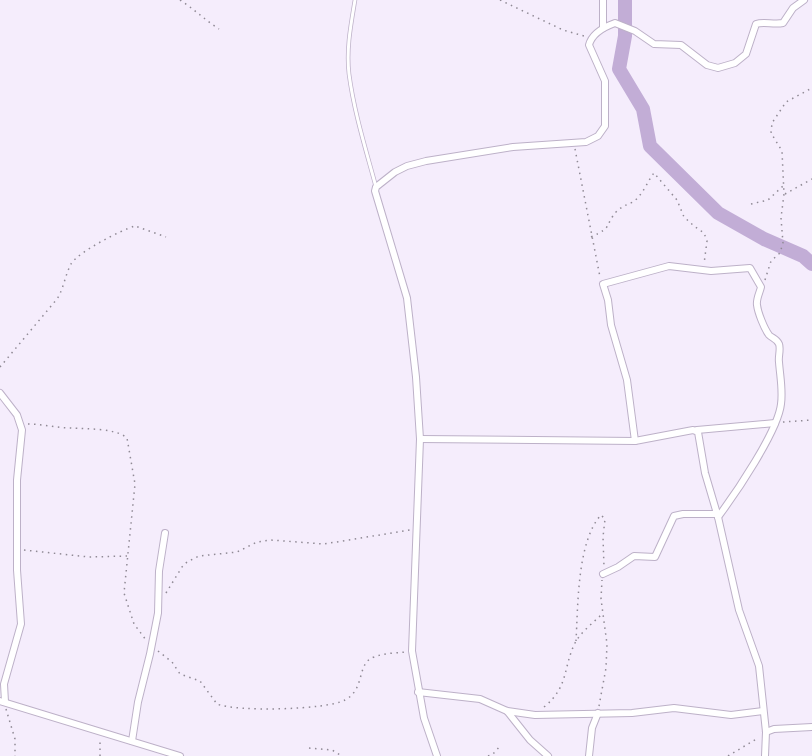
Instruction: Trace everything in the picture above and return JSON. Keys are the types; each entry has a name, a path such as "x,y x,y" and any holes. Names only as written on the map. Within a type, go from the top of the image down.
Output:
{"street":[{"path":"603,0 603,28"},
{"path":"437,756 424,718 412,651 420,439 417,377 407,298 375,191 376,187 395,172 426,161 513,147 592,140 598,136 604,126 605,81 589,45 591,38 603,28 615,23 635,31 654,44 681,45 707,66 718,68 735,63 746,54 756,24 772,26 783,23 793,8 804,0"},
{"path":"635,441 627,380 602,285 669,266 703,271 749,268 761,287 757,304 769,334 780,346 778,358 782,396 780,412 744,478 718,515"},
{"path":"0,393 21,424 17,480 18,597 21,624 4,684 2,702 180,756"},
{"path":"420,439 635,441 697,430 775,423"},
{"path":"697,430 700,436 705,473 718,515 739,610 759,666 766,731 765,756"},
{"path":"603,574 634,556 655,557 674,516 718,515"},
{"path":"132,741 138,702 152,646 165,533"},
{"path":"418,692 480,699 507,711 538,715 632,713 674,708 731,715 763,711"},
{"path":"507,711 530,740 548,756"},
{"path":"589,756 591,735 598,713"},
{"path":"766,731 812,727"}],"lane":[{"path":"355,0 348,52 349,73 361,134 376,187"}],"path":[{"path":"180,0 194,9 202,19 219,29"},
{"path":"500,0 563,30 591,38"},
{"path":"761,287 771,261 780,254 783,243 782,151 771,133 772,123 786,102 812,88"},
{"path":"573,142 580,167 601,282"},
{"path":"591,237 607,229 613,216 622,206 633,202 644,190 654,173 677,200 684,217 704,233 707,245 703,271"},
{"path":"784,194 812,178"},
{"path":"751,204 769,200 784,186"},
{"path":"0,367 57,299 64,287 72,262 82,254 99,242 135,226 166,237"},
{"path":"775,423 812,420"},
{"path":"21,424 79,427 117,433 127,438 135,484 124,593 134,624 152,646 172,662 180,674 200,681 217,704 242,709 331,705 345,700 358,689 362,669 374,657 412,651"},
{"path":"538,715 556,696 566,676 576,641 583,554 593,528 601,515 605,519 601,599 607,637 598,713"},
{"path":"158,603 187,561 199,556 237,552 257,542 271,540 324,544 416,530"},
{"path":"18,549 82,557 128,556"},
{"path":"576,641 603,614"},
{"path":"2,702 15,739 15,756"},
{"path":"728,756 766,731"},
{"path":"100,732 100,756"},
{"path":"488,756 501,745"},
{"path":"309,748 332,750 342,756"}],"waterway":[{"path":"625,0 625,36 619,69 643,109 650,146 718,213 764,239 803,256 812,264"}]}
